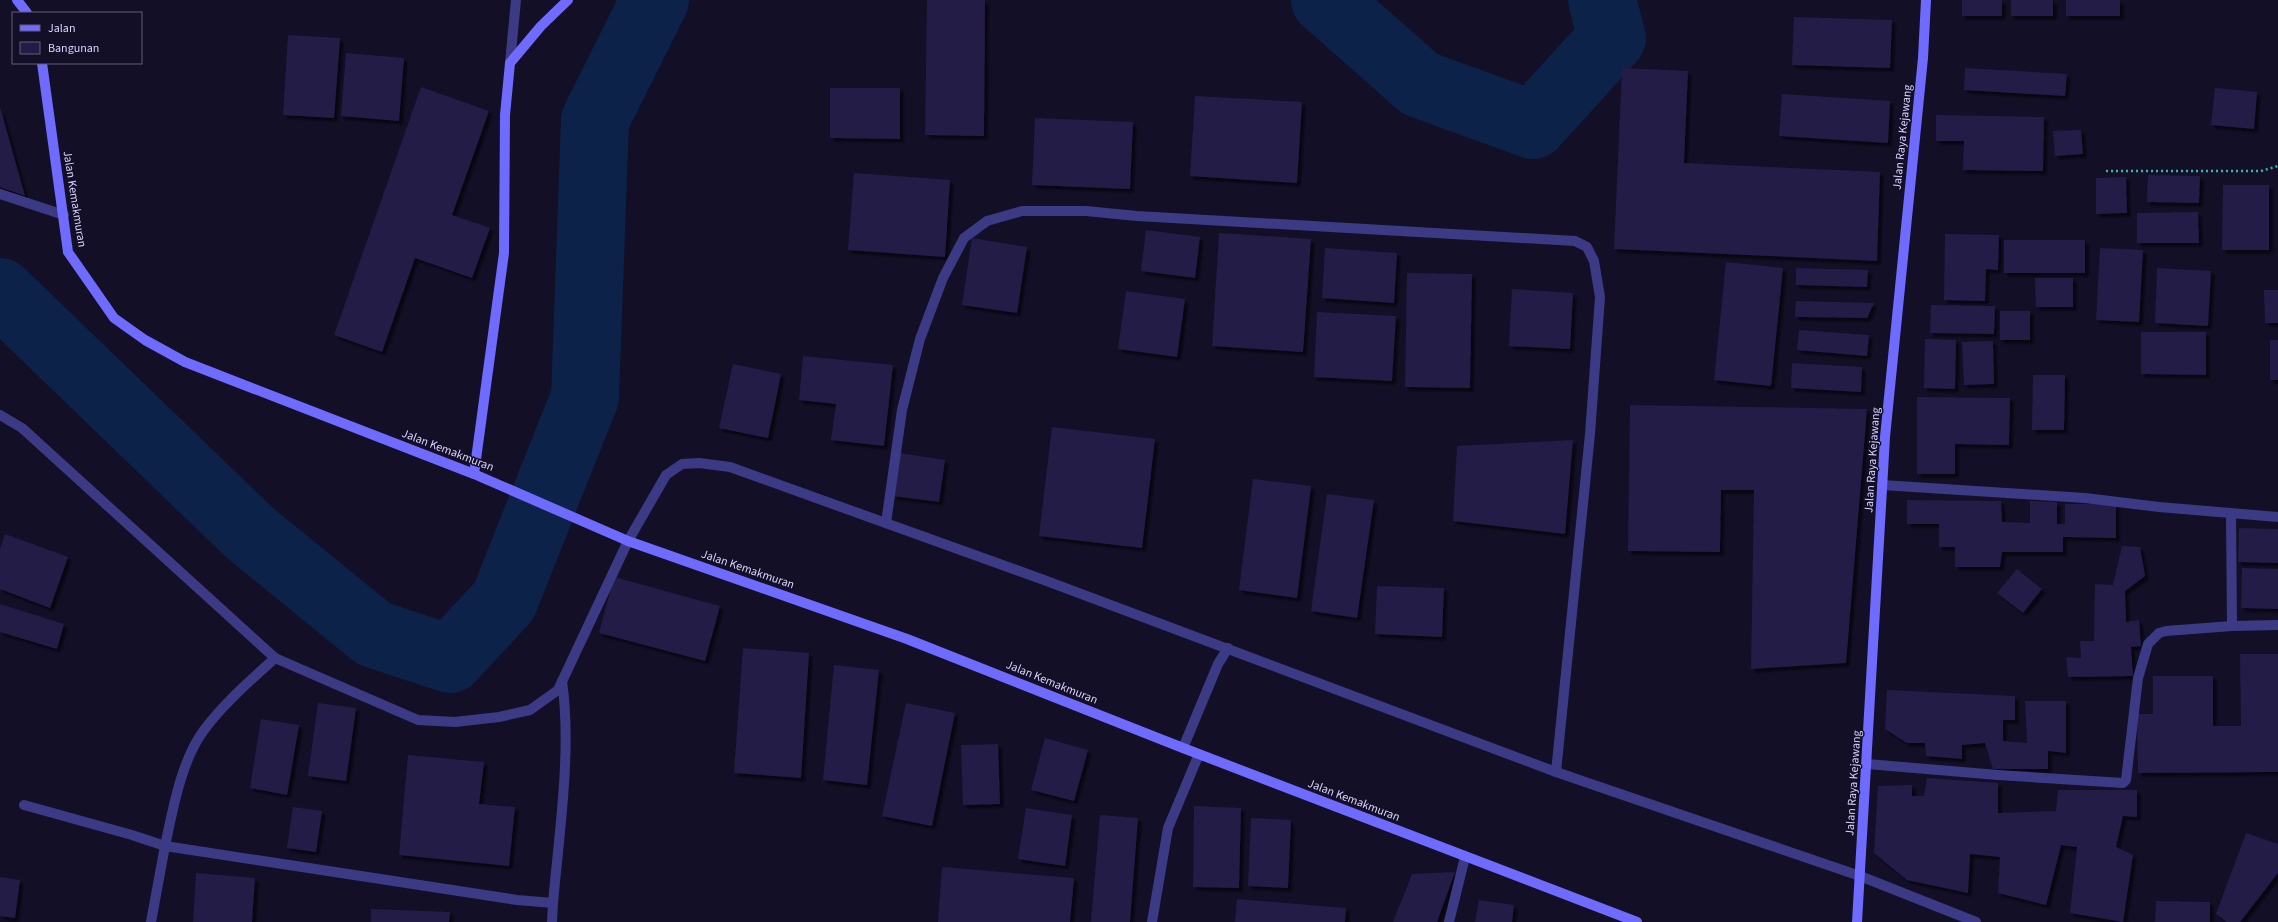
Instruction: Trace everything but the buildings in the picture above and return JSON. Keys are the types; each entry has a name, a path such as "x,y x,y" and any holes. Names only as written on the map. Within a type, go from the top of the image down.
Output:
{"street":[{"path":"17,0 26,12"},
{"path":"474,474 504,253 505,114 516,0"},
{"path":"510,63 541,26 568,0"},
{"name":"Jalan Raya Kejawang","path":"1857,922 1882,485 1922,66 1926,0"},
{"name":"Jalan Kemakmuran","path":"42,64 68,252 88,284 114,318 145,340 185,362 474,474 628,541 907,639 1185,743 1199,754 1637,922"},
{"path":"0,194 64,215"},
{"path":"886,523 902,410 920,339 943,278 964,238 987,221 1022,211 1086,211 1145,217 1575,241 1587,246 1594,261 1600,297 1590,434 1556,772"},
{"path":"0,415 22,428 275,658 418,720 456,722 499,717 530,710 558,690 628,541 666,475 682,464 699,463 730,467 1228,648 1556,772 1860,876 1976,922"},
{"path":"1882,485 2085,498 2231,514 2278,517"},
{"path":"2231,514 2232,626"},
{"path":"1867,764 1998,775 2123,783 2126,780 2138,678 2148,644 2160,632 2166,631 2232,626 2278,625"},
{"path":"1185,743 1218,664 1228,648"},
{"path":"151,922 165,846 178,790 193,750 203,731 219,712 275,658"},
{"path":"552,922 565,736 565,703 562,681"},
{"path":"1152,922 1168,828 1199,754"},
{"path":"24,805 132,835 165,846 517,900 553,903"},
{"path":"1449,922 1465,857"}],"path":[{"path":"2106,171 2261,171 2278,166"}],"waterway":[{"path":"0,292 250,533 374,634 450,659 504,601 585,397 595,120 655,0"},
{"path":"1325,0 1420,84 1533,125 1612,38 1602,0"}]}
